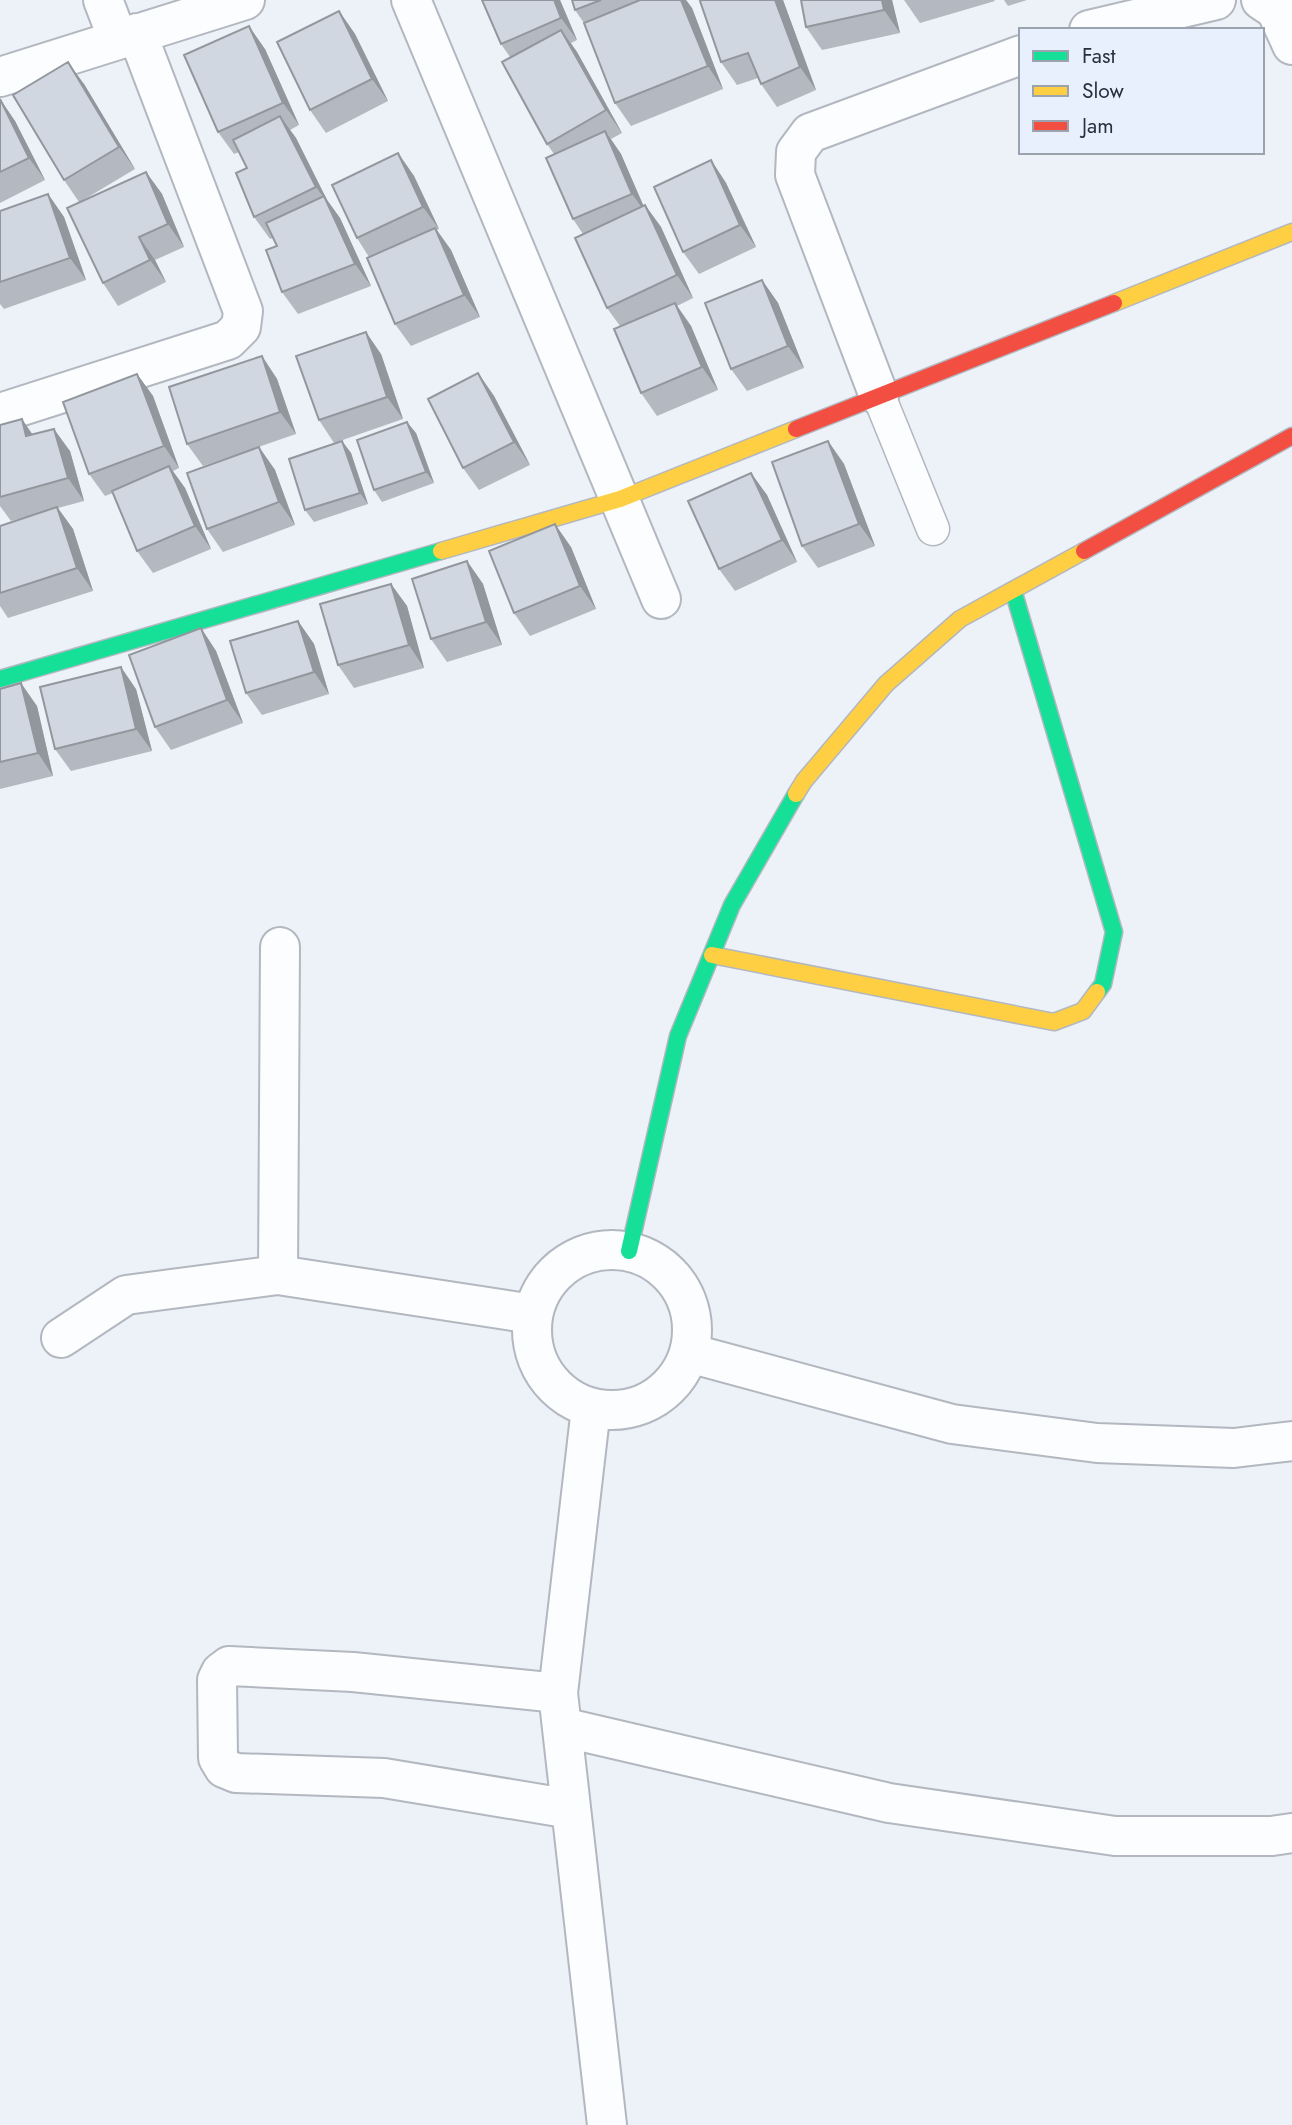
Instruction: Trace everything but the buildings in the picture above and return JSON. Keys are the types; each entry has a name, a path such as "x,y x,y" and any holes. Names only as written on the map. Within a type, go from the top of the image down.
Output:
{"street":[{"path":"0,414 228,340 241,327 243,312 127,36 103,0"},
{"path":"0,77 245,0"},
{"path":"411,0 661,599"},
{"path":"1097,28 1216,0"},
{"path":"1261,0 1276,9 1292,45"},
{"path":"879,396 795,175 796,152 810,133 1019,56"},
{"path":"0,679 620,499 1292,232"},
{"path":"629,1251 678,1036 732,905 804,781 886,684 960,619 1292,436"},
{"path":"712,955 1054,1023 1083,1011 1103,984 1114,932 1013,590"},
{"path":"278,1275 280,947"},
{"path":"604,1250 629,1251 654,1260 674,1278 687,1301 693,1327 689,1353 678,1375 662,1393 640,1405 616,1411 591,1408 569,1399 551,1383 538,1362 532,1339 533,1314 542,1291 558,1271 579,1256 604,1250"},
{"path":"61,1338 126,1295 278,1275 533,1314"},
{"path":"689,1353 952,1424 1097,1443 1234,1448 1292,1441"},
{"path":"591,1408 560,1710 607,2125"},
{"path":"571,1809 384,1777 236,1773 225,1768 218,1758 217,1680 221,1672 229,1666 353,1672 560,1710 890,1803 1115,1836 1272,1836 1292,1833"}],"lane":[{"path":"879,396 933,529"}],"traffic: fast":[{"path":"0,679 441,551"},
{"path":"1013,590 1114,932 1103,984 1097,992"},
{"path":"629,1251 678,1036 732,905 796,794"}],"traffic: slow":[{"path":"1114,303 1292,232"},
{"path":"441,551 620,499 796,429"},
{"path":"796,794 886,684 960,619 1084,551"},
{"path":"712,955 1054,1022 1083,1011 1097,992"}],"traffic: jam":[{"path":"796,429 1114,303"},
{"path":"1084,551 1292,436"}]}
